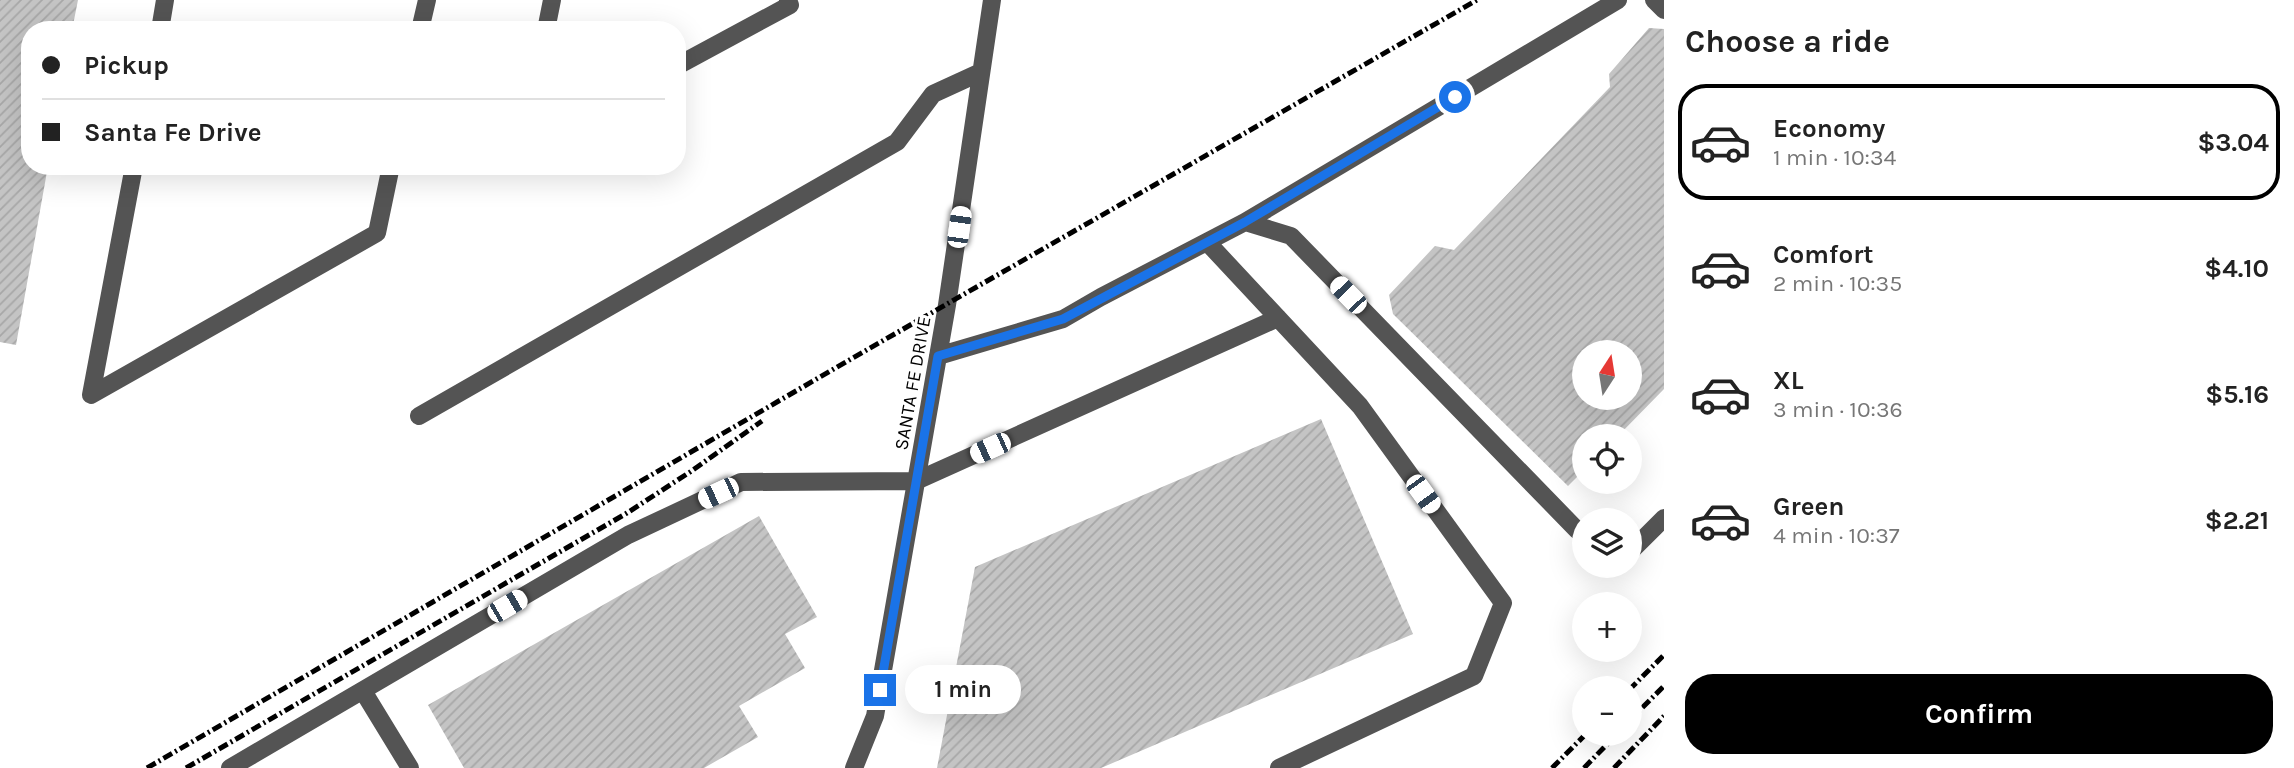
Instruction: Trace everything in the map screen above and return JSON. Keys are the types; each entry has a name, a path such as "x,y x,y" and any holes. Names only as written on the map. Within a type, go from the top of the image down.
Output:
{"street":[{"path":"162,21 165,0"},
{"path":"422,21 427,0"},
{"path":"548,21 552,0"},
{"path":"686,61 790,5 788,0"},
{"name":"SANTA FE DRIVE","path":"854,768 875,716 938,356 992,0"},
{"path":"938,356 1063,319 1245,222 1618,0"},
{"path":"1654,0 1664,10"},
{"path":"419,416 897,142 933,94 981,72"},
{"path":"132,175 91,395 377,233 389,175"},
{"path":"1245,222 1291,236 1572,525"},
{"path":"1206,242 1360,406 1503,603 1474,676 1279,768"},
{"path":"230,768 628,536 741,482 916,481 1278,318"},
{"path":"1642,540 1664,519"},
{"path":"363,691 410,768"}],"building":[{"path":"0,0 78,0 74,21 21,21 21,175 46,175 16,345 0,342"},
{"path":"1649,28 1664,29 1664,389 1630,424 1572,424 1572,482 1568,486 1393,314 1389,295 1435,246 1454,250 1610,87 1609,74"},
{"path":"1321,419 1413,634 1101,768 937,768 975,567"},
{"path":"759,516 817,617 785,634 805,668 739,706 758,737 704,768 464,768 428,705"}],"railway":[{"path":"147,768 851,359 1477,0"},
{"path":"186,768 627,513 762,421"},
{"path":"1642,677 1664,655"},
{"path":"1642,708 1664,686"},
{"path":"1614,768 1664,716"},
{"path":"1552,768 1574,746"},
{"path":"1584,768 1605,746"}],"route":[{"path":"880,690 938,356 1063,319 1245,222 1455,97"}]}
